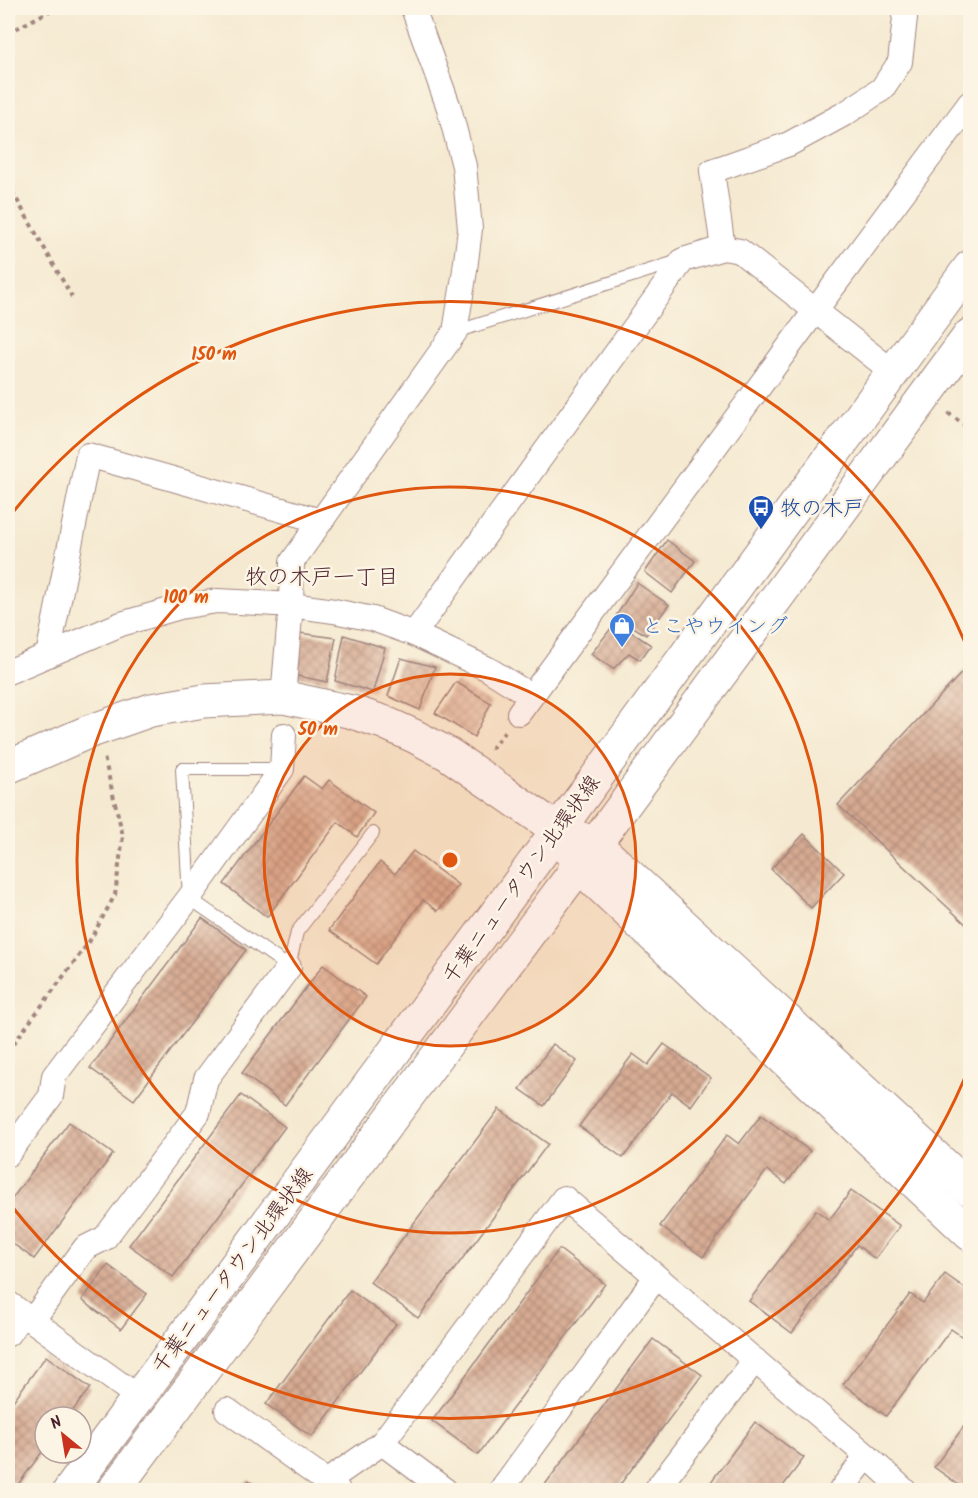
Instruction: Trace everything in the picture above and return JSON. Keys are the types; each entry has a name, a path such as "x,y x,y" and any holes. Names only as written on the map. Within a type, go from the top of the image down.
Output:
{"main road":[{"name":"千葉ニュータウン北環状線","path":"70,1491 970,267"},
{"name":"千葉ニュータウン北環状線","path":"114,1491 970,335"},
{"path":"8,766 88,732 151,710 204,701 284,697 352,712 383,722 448,754 558,830 970,1190"},
{"path":"587,855 970,1234"}],"street":[{"path":"284,697 292,562 455,332 470,229 464,166 449,108 413,8"},
{"path":"723,248 712,171 789,144 846,113 882,90 900,62 905,18 902,8"},
{"path":"8,672 121,624 180,607 217,601 291,605 373,619 414,634 488,669 525,704 970,103"},
{"path":"414,634 683,260 723,248 740,251 893,372"},
{"path":"48,655 88,455 321,521"},
{"path":"8,1154 51,1096 54,1076 189,898 282,769 284,735"},
{"path":"8,1334 20,1313 85,1248 105,1238 198,1113 206,1079 289,968"},
{"path":"227,1410 332,1486 382,1443 564,1198 867,1456 904,1491"},
{"path":"501,1491 656,1277"},
{"path":"20,1313 138,1397"},
{"path":"656,1491 755,1360"},
{"path":"382,1443 445,1491"},
{"path":"841,1491 867,1456"}],"lane":[{"path":"455,332 683,260"},
{"path":"282,769 182,769 189,898 289,968 297,932 373,833"}],"path":[{"path":"8,33 55,8"},
{"path":"8,184 72,297"},
{"path":"942,409 970,429"},
{"path":"8,1051 88,942 115,896 123,836 104,757"}],"building":[{"path":"667,540 695,561 672,593 645,572"},
{"path":"637,583 669,605 646,635 616,616"},
{"name":"とこやウイング","path":"616,622 651,645 640,660 629,653 613,669 591,654"},
{"path":"299,633 336,638 327,682 293,675"},
{"path":"344,635 385,648 373,692 335,681"},
{"path":"401,658 435,667 420,710 388,696"},
{"path":"970,664 970,928 838,805"},
{"path":"456,682 491,703 474,737 435,713"},
{"path":"304,776 322,789 329,780 374,813 357,837 338,822 267,917 224,884"},
{"path":"804,834 844,873 811,908 771,869"},
{"path":"413,851 458,885 438,911 423,900 376,964 329,930 380,862 395,874"},
{"path":"202,918 246,950 134,1100 90,1068"},
{"path":"323,965 366,997 285,1105 242,1073"},
{"path":"553,1044 577,1061 544,1106 520,1089"},
{"path":"664,1044 711,1078 691,1106 672,1092 623,1158 579,1126 633,1054 648,1065"},
{"path":"241,1095 285,1127 173,1277 129,1245"},
{"path":"499,1109 548,1144 418,1318 370,1282"},
{"path":"761,1115 810,1151 786,1184 767,1170 703,1257 660,1226 727,1135 739,1144"},
{"path":"69,1122 113,1154 34,1259 8,1240 8,1204"},
{"path":"851,1191 900,1226 875,1259 857,1245 792,1333 749,1301 816,1210 829,1220"},
{"path":"559,1249 605,1284 478,1455 432,1421"},
{"path":"108,1265 147,1294 121,1329 82,1300"},
{"path":"945,1274 970,1292 970,1342 951,1329 886,1416 843,1384 910,1294 923,1303"},
{"path":"350,1290 396,1324 312,1437 266,1404"},
{"path":"653,1339 702,1375 616,1490 541,1490"},
{"path":"46,1356 90,1388 77,1405 33,1405 33,1464 14,1490 8,1490 8,1408"},
{"path":"970,1418 970,1490 966,1490 934,1467"},
{"path":"755,1422 804,1458 780,1490 705,1490"},
{"path":"249,1480 263,1490 240,1490"}],"place":[{"name":"牧の木戸","path":"761,531"},
{"name":"とこやウイング","path":"622,649"}],"district":[{"name":"牧の木戸一丁目","path":"322,576"}]}
